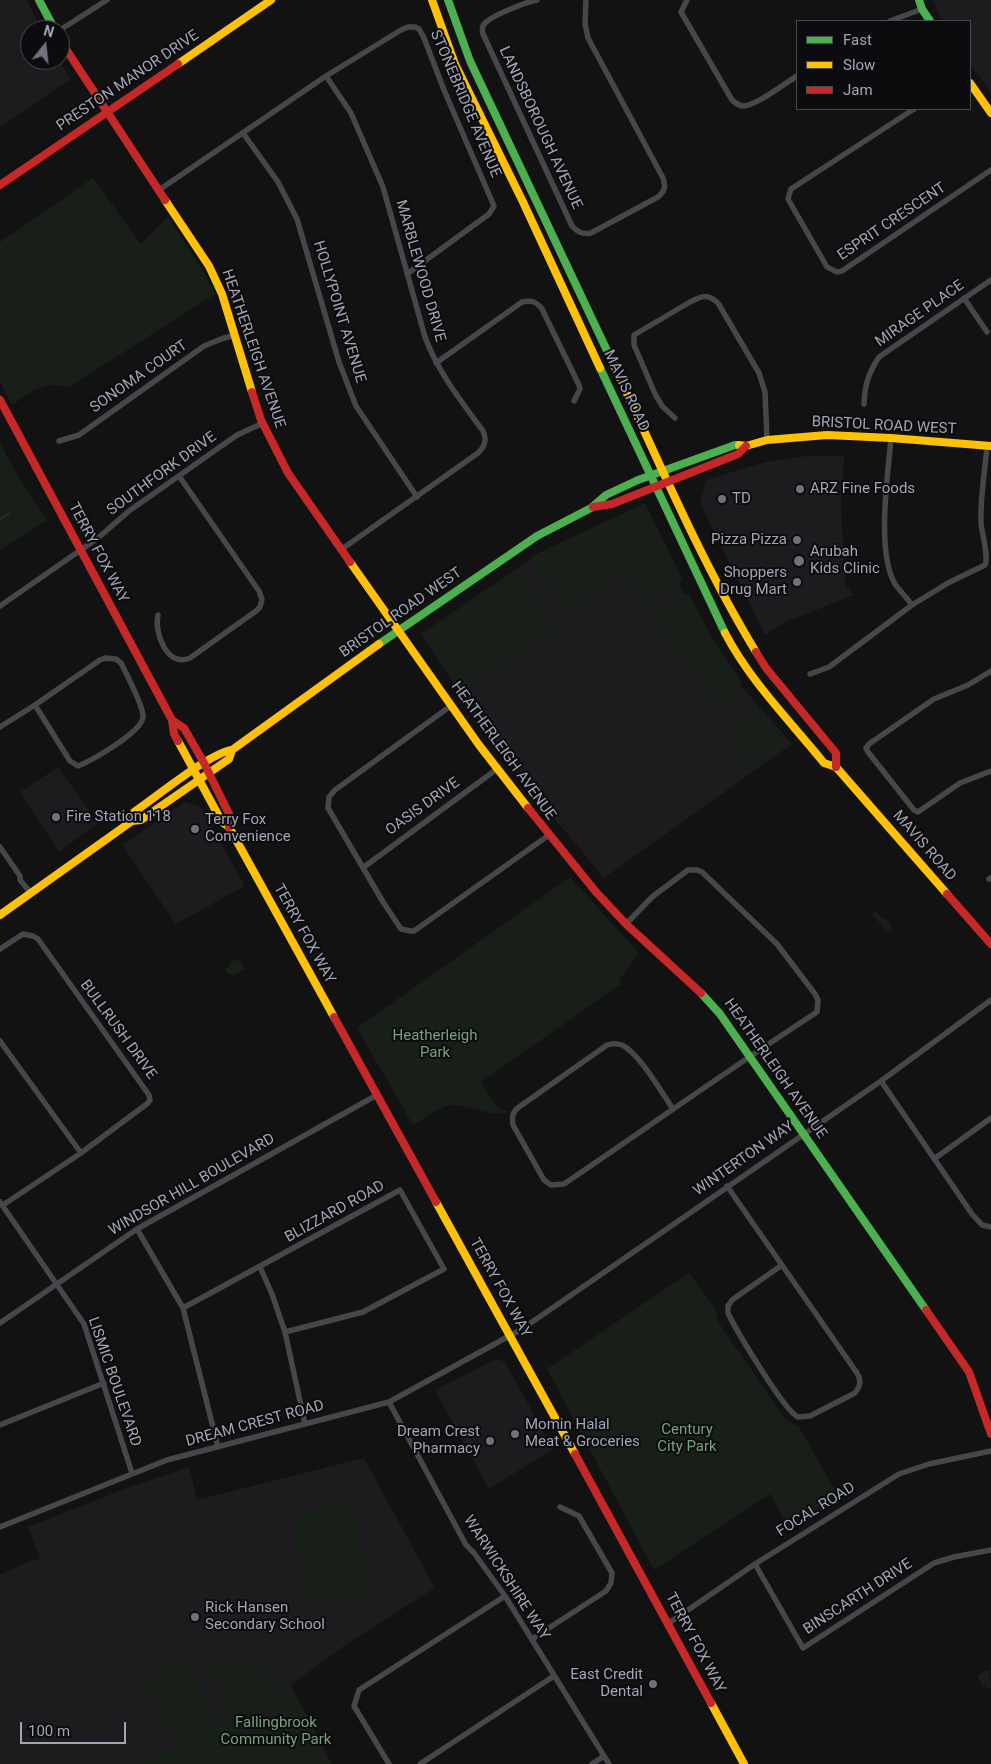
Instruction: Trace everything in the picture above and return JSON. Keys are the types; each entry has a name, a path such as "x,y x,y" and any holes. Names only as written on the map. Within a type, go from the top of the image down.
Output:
{"street":[{"path":"39,0 50,20"},
{"path":"70,24 107,0"},
{"name":"PRESTON MANOR DRIVE","path":"0,185 271,0"},
{"name":"MAVIS ROAD","path":"432,0 455,64 523,202 655,487 734,650 762,689 824,763 836,767 991,944"},
{"name":"MAVIS ROAD","path":"448,0 470,61 665,470 708,565 739,624 775,680 836,753 836,767"},
{"name":"LANDSBOROUGH AVENUE","path":"537,0 523,4 488,21 483,26 483,34 572,226 586,234 658,197 662,194 665,187 663,178 588,38 585,24 586,0"},
{"path":"687,0 681,12 732,100 737,104 743,106 754,103 796,77"},
{"path":"919,0 929,20"},
{"path":"893,20 922,9"},
{"name":"STONEBRIDGE AVENUE","path":"160,190 326,76 401,30 415,27 424,38 444,90 494,202 493,210 407,274"},
{"name":"HEATHERLEIGH AVENUE","path":"70,55 210,266 222,294 263,423 288,473 496,768 549,835 596,892 626,924 712,1004 969,1372 991,1434"},
{"name":"MARBLEWOOD DRIVE","path":"326,76 351,113 383,187 425,337 436,363 443,376 483,431 486,440 481,451 342,549"},
{"path":"971,84 991,113"},
{"name":"ESPRIT CRESCENT","path":"912,110 791,189 788,199 827,267 842,272 991,170"},
{"name":"HOLLYPOINT AVENUE","path":"243,132 278,182 297,218 339,362 356,406 417,496"},
{"name":"MIRAGE PLACE","path":"864,404 865,386 870,372 879,357 991,280"},
{"path":"675,418 663,407 656,396 634,345 634,335 690,302 708,296 718,303 759,373 765,392 768,440"},
{"path":"964,298 987,332"},
{"path":"436,363 522,302 529,300 542,308 579,385 580,389 574,401"},
{"name":"SONOMA COURT","path":"59,441 78,434 204,346 235,335"},
{"name":"TERRY FOX WAY","path":"0,400 172,720 174,734 199,780 222,822 229,827 568,1442 670,1623 744,1764"},
{"name":"SOUTHFORK DRIVE","path":"0,606 98,538 130,511 237,435 263,423"},
{"name":"BRISTOL ROAD WEST","path":"132,821 134,812 204,762 223,751 232,750 398,630 537,536 591,508 606,495 665,470 734,445 746,446 768,440 826,435 989,446"},
{"path":"891,438 884,517 887,554 895,583 912,605"},
{"name":"BRISTOL ROAD WEST","path":"591,508 612,504 738,454 746,446"},
{"path":"810,674 828,667 912,605 948,583 985,565 987,560 981,522 989,446"},
{"path":"158,615 158,634 169,655 174,659 184,660 190,658 256,612 260,607 262,599 259,591 179,476"},
{"path":"0,727 35,706 100,660 112,658 121,662 140,706 143,718 136,730 89,762 78,766 70,761 35,706"},
{"path":"991,671 968,685 934,699 866,748 914,810 918,812 960,784 991,771"},
{"path":"452,705 329,796 328,808 397,924 401,929 410,932 414,931 549,835"},
{"name":"TERRY FOX WAY","path":"172,720 184,728 204,762 231,818 229,827"},
{"name":"BRISTOL ROAD WEST","path":"0,915 132,821 141,820 229,759 232,750"},
{"name":"OASIS DRIVE","path":"364,866 496,768"},
{"path":"0,847 20,876 20,880 31,893"},
{"path":"626,924 652,897 688,870 697,870 702,872 776,944 818,1000 817,1012 749,1056 673,1109 564,1184 551,1185 544,1180 512,1126 514,1110 607,1045 614,1043 623,1046 639,1060 673,1109"},
{"name":"BULLRUSH DRIVE","path":"0,950 23,934 38,940 149,1095 150,1100 81,1153 1,1204"},
{"name":"WINTERTON WAY","path":"511,1336 881,1080 991,1000"},
{"path":"0,1041 81,1153"},
{"path":"881,1080 934,1159 982,1225 991,1227"},
{"name":"WINDSOR HILL BOULEVARD","path":"0,1323 137,1229 377,1094"},
{"path":"934,1159 991,1118"},
{"path":"727,1186 782,1265 860,1379 859,1387 855,1393 807,1416 798,1417 791,1412 764,1373 728,1313 729,1303 732,1300 782,1265"},
{"name":"BLIZZARD ROAD","path":"183,1308 400,1190 444,1269 363,1312 285,1332"},
{"name":"LISMIC BOULEVARD","path":"1,1204 84,1324 132,1473"},
{"path":"137,1229 183,1308 218,1447"},
{"path":"260,1267 272,1294 285,1332 305,1424"},
{"name":"DREAM CREST ROAD","path":"0,1527 167,1460 389,1402 511,1336"},
{"path":"0,1425 104,1384"},
{"name":"WARWICKSHIRE WAY","path":"389,1402 466,1545 505,1596 609,1764"},
{"name":"FOCAL ROAD","path":"670,1623 755,1564 899,1474 930,1464 991,1451"},
{"path":"532,1639 606,1591 611,1583 612,1574 579,1516 560,1507"},
{"name":"BINSCARTH DRIVE","path":"755,1564 803,1648 934,1563 991,1550"},
{"path":"389,1764 354,1706 359,1690 505,1596"},
{"path":"420,1764 554,1676"},
{"path":"592,1764 604,1756"}],"shaded area":[{"path":"0,0 27,0 36,20 20,20 20,70 65,70 71,79 0,127"},
{"path":"933,0 991,0 991,93 971,65 971,20 942,20"},
{"path":"807,456 844,456 841,504 845,584 854,595 785,622 765,635 700,503 706,480 765,462"},
{"path":"624,514 653,526 690,607 712,648 743,688 792,744 604,878 511,766 463,698 424,637 524,563"},
{"path":"58,767 98,823 59,852 20,792"},
{"path":"185,802 201,807 245,886 176,924 122,845"},
{"path":"496,1359 505,1362 553,1449 489,1489 435,1390"},
{"name":"Rick Hansen Secondary School","path":"364,1458 435,1588 344,1646 291,1685 146,1764 0,1764 0,1575 29,1561 40,1559 28,1527 127,1488 189,1467 197,1500"}],"green space":[{"path":"93,178 141,244 168,217 203,271 215,294 69,387 49,385 34,390 12,405 0,382 0,242"},
{"path":"0,443 20,480 47,520 0,550"},
{"path":"645,503 683,580 647,607 623,574 565,612 560,605 560,595 553,584 546,585 539,577 530,557"},
{"path":"515,570 556,628 459,691 421,634"},
{"path":"688,593 714,641 742,682 733,698 723,706 715,703 654,617"},
{"path":"757,707 787,741 747,768 742,761 748,756 733,734 731,725"},
{"name":"Heatherleigh Park","path":"570,877 639,953 619,981 621,984 481,1082 498,1108 509,1111 497,1113 451,1105 438,1110 413,1125 357,1028"},
{"path":"874,910 883,919 885,918 892,926 892,930 889,932 886,930 872,914"},
{"path":"232,961 240,961 245,969 235,975 228,974 225,969"},
{"name":"Century City Park","path":"689,1273 715,1308 719,1323 786,1420 799,1427 840,1499 790,1531 770,1494 654,1570 547,1369"},
{"path":"354,1503 371,1596 308,1607 291,1514"},
{"path":"184,1659 217,1721 176,1743 143,1681"},
{"path":"235,1659 261,1667 279,1687 235,1714 229,1713 209,1667 221,1661"},
{"path":"990,1670 991,1688 982,1687 978,1676 983,1671"},
{"name":"Fallingbrook Community Park","path":"291,1685 332,1764 146,1764"}],"waterway":[{"path":"0,519 10,513"}],"traffic: fast":[{"path":"39,0 50,20"},
{"path":"448,0 470,61 611,359"},
{"path":"919,0 929,20"},
{"path":"600,368 725,633"},
{"path":"379,644 537,536 591,508 606,495 638,480 739,445"},
{"path":"701,993 720,1014 926,1310"}],"traffic: slow":[{"path":"178,64 271,0"},
{"path":"432,0 455,64 523,202 600,368"},
{"path":"971,84 991,113"},
{"path":"165,200 209,266 222,294 252,392"},
{"path":"611,359 698,545 756,652"},
{"path":"739,445 746,446 767,440 827,435 991,446"},
{"path":"350,562 479,745 528,808"},
{"path":"725,633 758,684 824,763 836,767 947,894"},
{"path":"132,821 134,812 183,776 211,759 232,750 379,644"},
{"path":"178,741 222,822 229,827 334,1017"},
{"path":"0,915 132,821 141,820 229,759 232,750"},
{"path":"436,1202 575,1454"},
{"path":"711,1703 744,1764"}],"traffic: jam":[{"path":"70,55 165,200"},
{"path":"0,185 178,64"},
{"path":"252,392 261,420 288,473 350,562"},
{"path":"0,400 172,720 174,734 178,741"},
{"path":"593,507 612,504 738,454 746,446"},
{"path":"756,652 766,668 836,753 836,767"},
{"path":"172,720 184,728 204,763 231,818 229,827"},
{"path":"528,808 596,892 626,924 701,993"},
{"path":"947,894 991,944"},
{"path":"334,1017 436,1202"},
{"path":"926,1310 969,1372 991,1434"},
{"path":"575,1454 711,1703"}],"place":[{"name":"ARZ Fine Foods","path":"800,489"},
{"name":"TD","path":"722,499"},
{"name":"Pizza Pizza","path":"797,540"},
{"name":"Arubah Kids Clinic","path":"799,561"},
{"name":"Shoppers Drug Mart","path":"797,582"},
{"name":"Fire Station 118","path":"56,817"},
{"name":"Terry Fox Convenience","path":"195,829"},
{"name":"Momin Halal Meat & Groceries","path":"515,1434"},
{"name":"Dream Crest Pharmacy","path":"490,1441"},
{"name":"Rick Hansen Secondary School","path":"195,1617"},
{"name":"East Credit Dental","path":"653,1684"}]}
